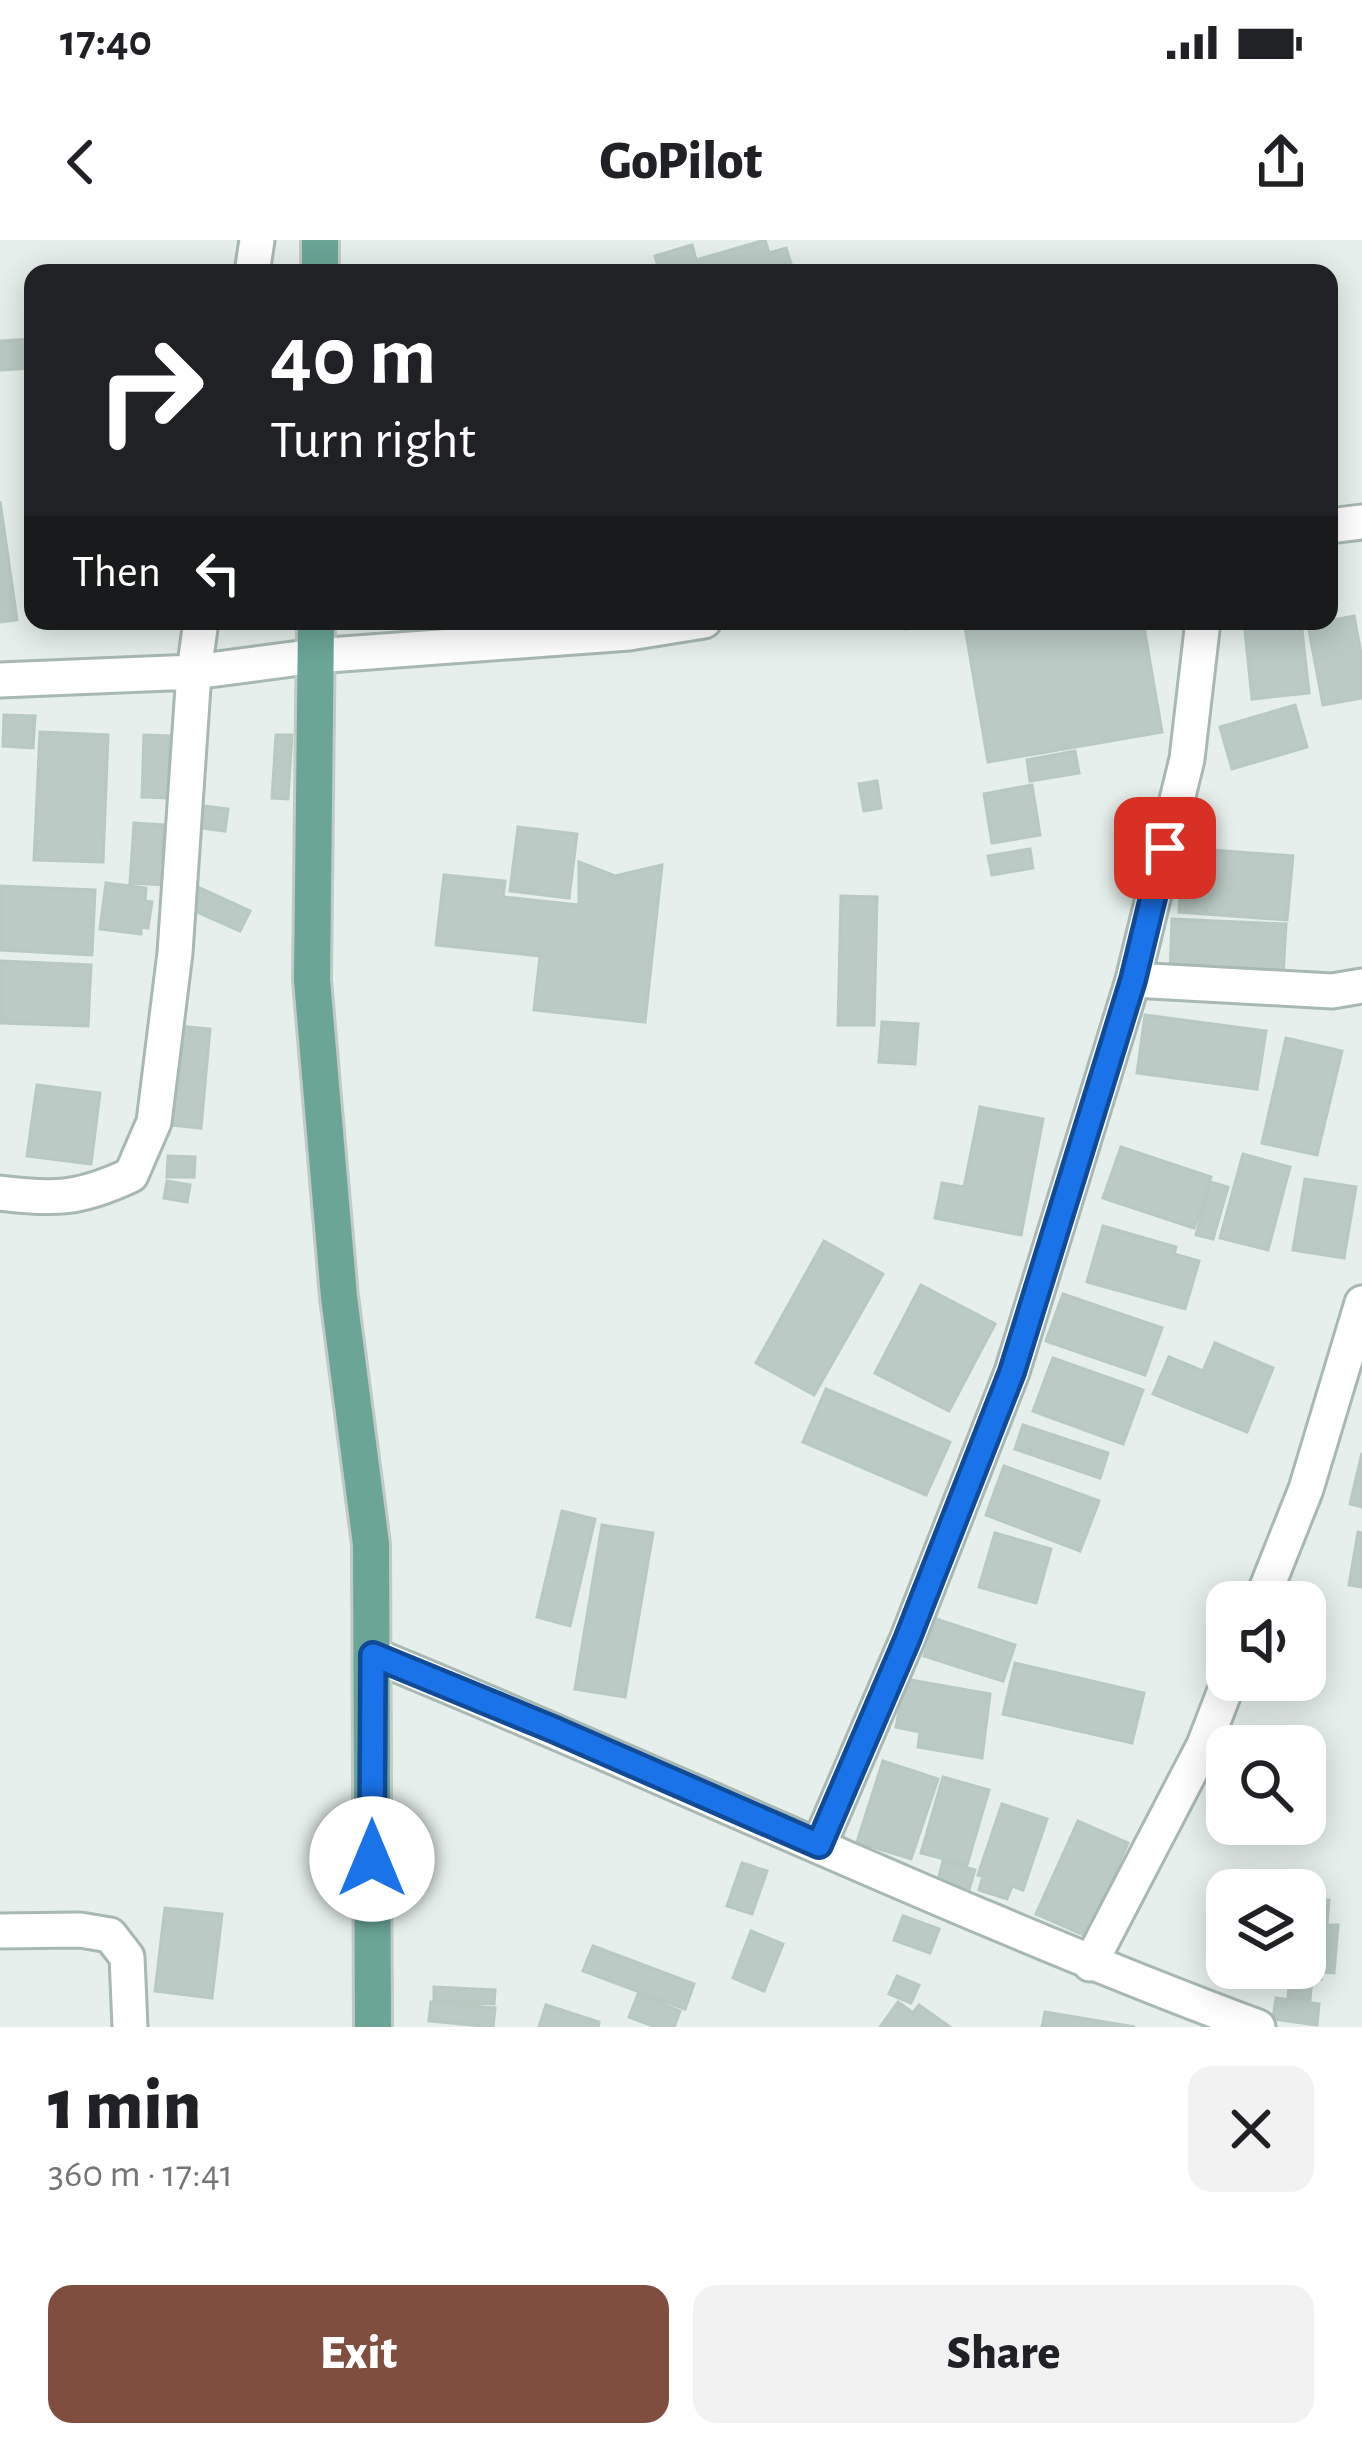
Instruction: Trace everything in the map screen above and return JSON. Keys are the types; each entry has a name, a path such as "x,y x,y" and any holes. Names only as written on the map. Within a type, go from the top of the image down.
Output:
{"main road":[{"path":"316,638 312,980 339,1298 371,1544 374,2027"}],"street":[{"path":"0,1193 49,1200 91,1194 130,1175 154,1122 175,952 200,630"},
{"path":"0,680 194,672 316,638 648,630"},
{"path":"819,1845 907,1640 1012,1372 1133,980 1186,759 1202,630"},
{"path":"1133,980 1332,991 1362,986"},
{"path":"1269,1581 1306,1489 1362,1303"},
{"path":"373,1655 1090,1964 1258,2027"},
{"path":"1090,1964 1204,1744 1221,1701"},
{"path":"0,1931 80,1930 110,1935 127,1957 130,2027"}],"building":[{"path":"765,240 769,253 786,248 791,264 657,264 655,256 692,245 696,260"},
{"path":"24,340 24,369 0,370 0,341"},
{"path":"0,501 17,620 0,622"},
{"path":"1354,616 1362,658 1362,698 1323,705 1309,630 1338,630 1338,619"},
{"path":"966,630 1145,630 1162,732 988,762"},
{"path":"1245,630 1302,630 1309,693 1252,699"},
{"path":"1295,705 1307,747 1232,769 1220,727"},
{"path":"4,715 35,716 33,748 3,746"},
{"path":"40,732 108,735 103,862 34,860"},
{"path":"144,735 170,736 168,798 142,797"},
{"path":"276,735 292,735 288,799 272,798"},
{"path":"1075,751 1079,773 1030,781 1027,760"},
{"path":"877,781 881,808 864,811 859,784"},
{"path":"1032,785 1040,835 992,843 984,794"},
{"path":"196,805 228,809 225,831 193,827"},
{"path":"134,823 163,825 161,859 169,860 168,885 130,883"},
{"path":"518,827 577,834 569,898 510,891"},
{"path":"1184,848 1293,856 1287,920 1179,912"},
{"path":"1030,849 1033,868 992,875 988,856"},
{"path":"579,862 615,876 662,865 645,1022 534,1010 540,956 436,945 444,875 505,881 503,897 579,905"},
{"path":"106,883 146,888 145,901 152,902 148,928 141,927 141,934 100,929"},
{"path":"0,886 95,890 92,955 0,950"},
{"path":"198,887 250,911 240,931 188,908"},
{"path":"841,896 877,897 874,1025 838,1025"},
{"path":"1172,919 1286,924 1283,978 1170,973"},
{"path":"0,961 91,965 88,1026 0,1023"},
{"path":"1145,1015 1266,1031 1257,1089 1137,1073"},
{"path":"882,1022 918,1024 915,1064 879,1062"},
{"path":"179,1026 210,1029 201,1128 170,1125"},
{"path":"1286,1038 1342,1051 1317,1155 1262,1143"},
{"path":"37,1085 100,1093 91,1164 27,1156"},
{"path":"980,1107 1043,1119 1021,1235 935,1218 942,1183 964,1187"},
{"path":"1121,1147 1211,1177 1194,1228 1103,1198"},
{"path":"1243,1154 1290,1167 1268,1250 1220,1238"},
{"path":"168,1156 195,1157 194,1177 167,1177"},
{"path":"1305,1179 1356,1187 1344,1258 1293,1250"},
{"path":"167,1181 190,1185 187,1202 164,1198"},
{"path":"1210,1182 1228,1187 1213,1239 1196,1235"},
{"path":"1103,1226 1176,1247 1174,1254 1199,1261 1185,1309 1087,1282"},
{"path":"824,1241 883,1274 814,1395 756,1363"},
{"path":"921,1285 995,1324 949,1411 875,1373"},
{"path":"1063,1294 1162,1328 1145,1375 1046,1341"},
{"path":"1215,1343 1273,1368 1247,1432 1153,1394 1169,1357 1203,1371"},
{"path":"1053,1358 1143,1390 1123,1444 1033,1411"},
{"path":"826,1389 950,1442 926,1495 803,1442"},
{"path":"1023,1425 1108,1453 1100,1478 1015,1449"},
{"path":"1362,1453 1362,1507 1350,1504"},
{"path":"1004,1466 1099,1501 1080,1551 986,1515"},
{"path":"562,1511 595,1519 570,1626 537,1617"},
{"path":"602,1525 653,1533 625,1697 575,1689"},
{"path":"1358,1532 1362,1533 1362,1587 1349,1585"},
{"path":"995,1533 1051,1549 1036,1603 979,1587"},
{"path":"936,1619 1015,1645 1003,1681 924,1656"},
{"path":"1015,1663 1144,1693 1132,1743 1003,1714"},
{"path":"905,1679 990,1694 982,1758 918,1747 920,1732 896,1727"},
{"path":"883,1761 938,1779 911,1859 857,1842"},
{"path":"943,1777 989,1790 967,1865 921,1853"},
{"path":"1002,1804 1047,1819 1023,1890 1012,1886 1007,1899 979,1890 983,1876 978,1875"},
{"path":"1078,1821 1128,1843 1086,1936 1036,1914"},
{"path":"943,1861 975,1870 968,1893 937,1884"},
{"path":"742,1863 767,1871 752,1914 727,1906"},
{"path":"1326,1900 1327,1925 1338,1925 1334,1973 1326,1972"},
{"path":"165,1908 222,1914 212,1998 155,1991"},
{"path":"903,1916 939,1929 930,1953 894,1940"},
{"path":"751,1931 783,1944 764,1991 733,1978"},
{"path":"593,1946 694,1984 685,2009 583,1971"},
{"path":"897,1976 919,1985 911,2003 889,1994"},
{"path":"434,1987 495,1990 494,2004 434,2001"},
{"path":"1289,1989 1311,1989 1310,2000 1288,1999"},
{"path":"638,1994 680,2011 674,2027 656,2027 629,2017"},
{"path":"1276,1998 1319,2004 1317,2025 1273,2019"},
{"path":"431,2002 495,2008 493,2027 429,2021"},
{"path":"898,2002 913,2013 919,2005 950,2027 880,2027"},
{"path":"546,2005 599,2022 598,2027 539,2027"},
{"path":"1045,2012 1135,2027 1042,2027"}],"route":[{"path":"372,1859 373,1655 819,1845 907,1640 1012,1372 1133,980 1165,848"}]}
